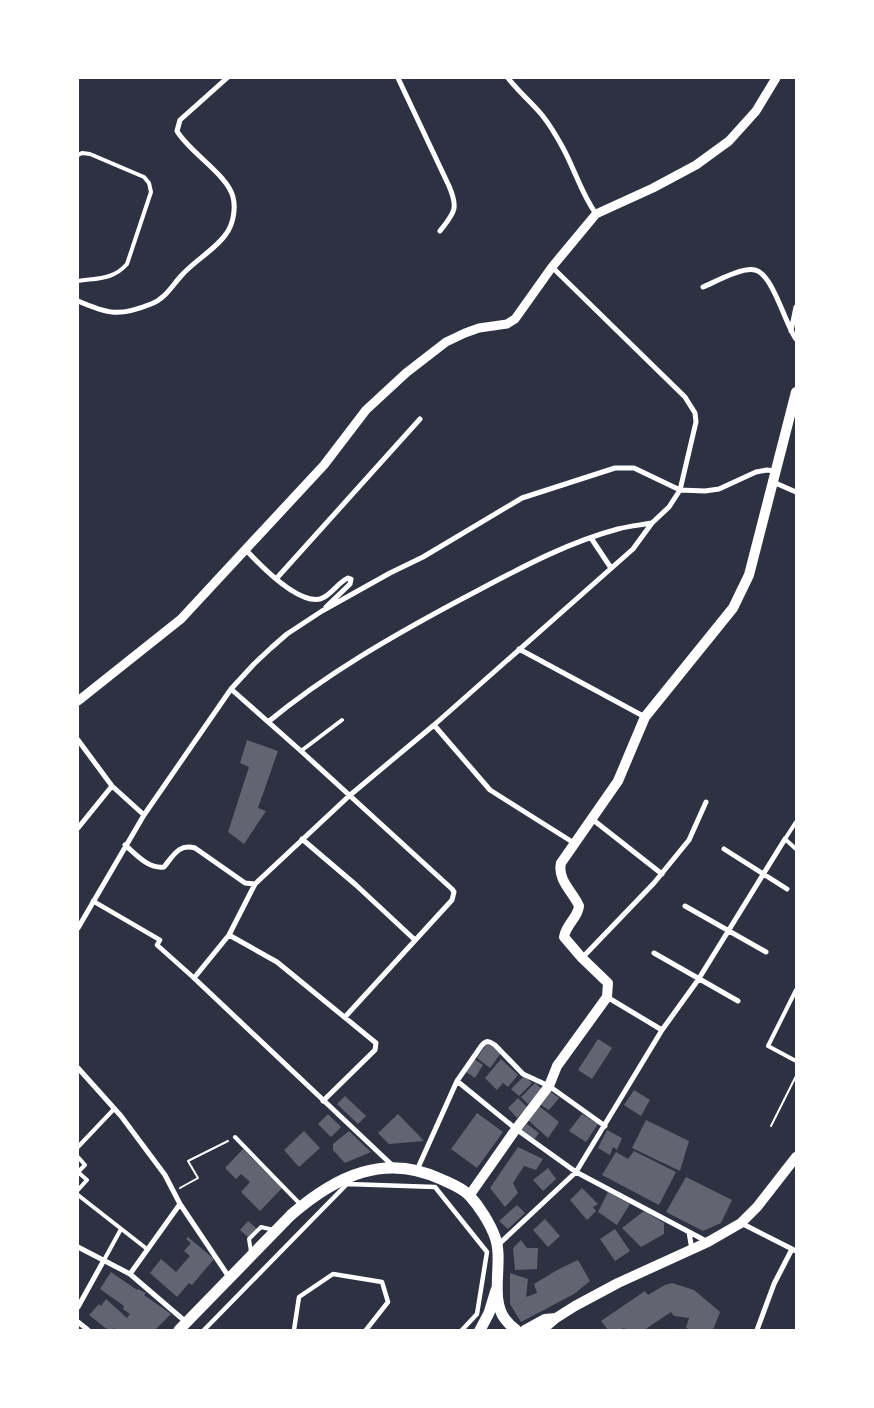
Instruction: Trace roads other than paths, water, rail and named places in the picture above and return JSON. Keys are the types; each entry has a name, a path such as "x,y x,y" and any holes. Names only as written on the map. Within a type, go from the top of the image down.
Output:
{"main road":[{"path":"469,1196 516,1128 549,1086 557,1066 607,997 608,983 582,958 564,937 568,924 578,911 579,906 561,875 560,863 618,781 645,717 733,608 748,575 796,392"},
{"path":"542,1330 556,1318 618,1283 692,1250 741,1223 758,1207 796,1157"},
{"path":"183,1326 276,1230 302,1206 340,1181 358,1174 393,1167 432,1174 462,1189 469,1196 490,1226 498,1246 497,1289 502,1314 516,1330"},
{"path":"480,1330 489,1313 497,1289"},
{"path":"525,1330 545,1319 556,1318"}],"street":[{"path":"78,301 99,310 114,313 154,304 170,290 194,262 227,234 232,223 233,196 226,184 177,130 180,120 227,78"},
{"path":"398,78 449,186 455,203 452,216 440,231"},
{"path":"508,78 542,116 562,146 572,164 586,200 596,214"},
{"path":"78,701 175,625 324,465 366,410 398,380 446,342 479,328 507,324 515,319 552,267 596,214 653,188 696,165 730,141 756,111 776,78"},
{"path":"194,978 229,935 255,884 349,796 434,725 633,549 652,523 669,507 680,490 696,422 695,413 685,397 552,267"},
{"path":"703,287 738,272 754,270 760,273 769,282 796,339"},
{"path":"791,331 796,307"},
{"path":"276,579 420,418"},
{"path":"78,928 144,815 231,690 270,648 287,634 322,611 423,557 522,498 623,467 637,468 680,490 705,491 718,489 756,472 775,471"},
{"path":"772,482 796,492"},
{"path":"268,722 292,702 364,653 476,592 554,552 619,529 652,523"},
{"path":"591,538 611,568"},
{"path":"246,550 276,579 296,593 313,599 323,598 342,581 348,578 351,579 350,584 322,611"},
{"path":"520,649 645,717"},
{"path":"231,690 301,751 454,892 452,900 344,1018"},
{"path":"434,725 490,790 574,843"},
{"path":"78,740 112,786 144,815"},
{"path":"78,828 112,786"},
{"path":"582,958 662,874 689,840 706,802"},
{"path":"592,819 662,874"},
{"path":"302,839 356,885 415,940"},
{"path":"498,1246 576,1172 662,1030 698,980 785,839"},
{"path":"125,845 150,866 156,868 164,867 180,848 187,846 195,848 244,883 255,884"},
{"path":"724,849 787,888"},
{"path":"93,901 160,940 157,944 393,1167"},
{"path":"685,906 766,952"},
{"path":"229,935 277,962 344,1018 374,1040 375,1050 323,1101"},
{"path":"654,953 698,980 738,1001"},
{"path":"607,997 662,1030"},
{"path":"417,1170 457,1081 486,1041 489,1041 523,1074 549,1086 604,1126"},
{"path":"78,1068 114,1109 165,1176 180,1204 230,1278"},
{"path":"457,1081 576,1172 708,1242"},
{"path":"204,1330 347,1184 436,1187 487,1252 477,1314 462,1330"},
{"path":"130,1274 180,1204"},
{"path":"741,1223 794,1250 774,1284 757,1330"},
{"path":"689,1232 692,1250"},
{"path":"78,1247 130,1274 183,1326"},
{"path":"78,1307 104,1260"},
{"path":"294,1330 299,1297 333,1274 382,1282 388,1302 366,1330"},
{"path":"78,1322 88,1330"}],"lane":[{"path":"78,155 82,153 90,154 144,177 150,183 151,192 127,264 120,272 112,276 78,281"},
{"path":"301,751 342,720"},
{"path":"796,822 785,839 796,849"},
{"path":"796,990 768,1046 796,1061"},
{"path":"78,1147 114,1109"},
{"path":"234,1137 302,1206"},
{"path":"78,1157 85,1165 78,1172 87,1180 78,1190"},
{"path":"78,1195 147,1249"},
{"path":"104,1260 121,1229"}]}
